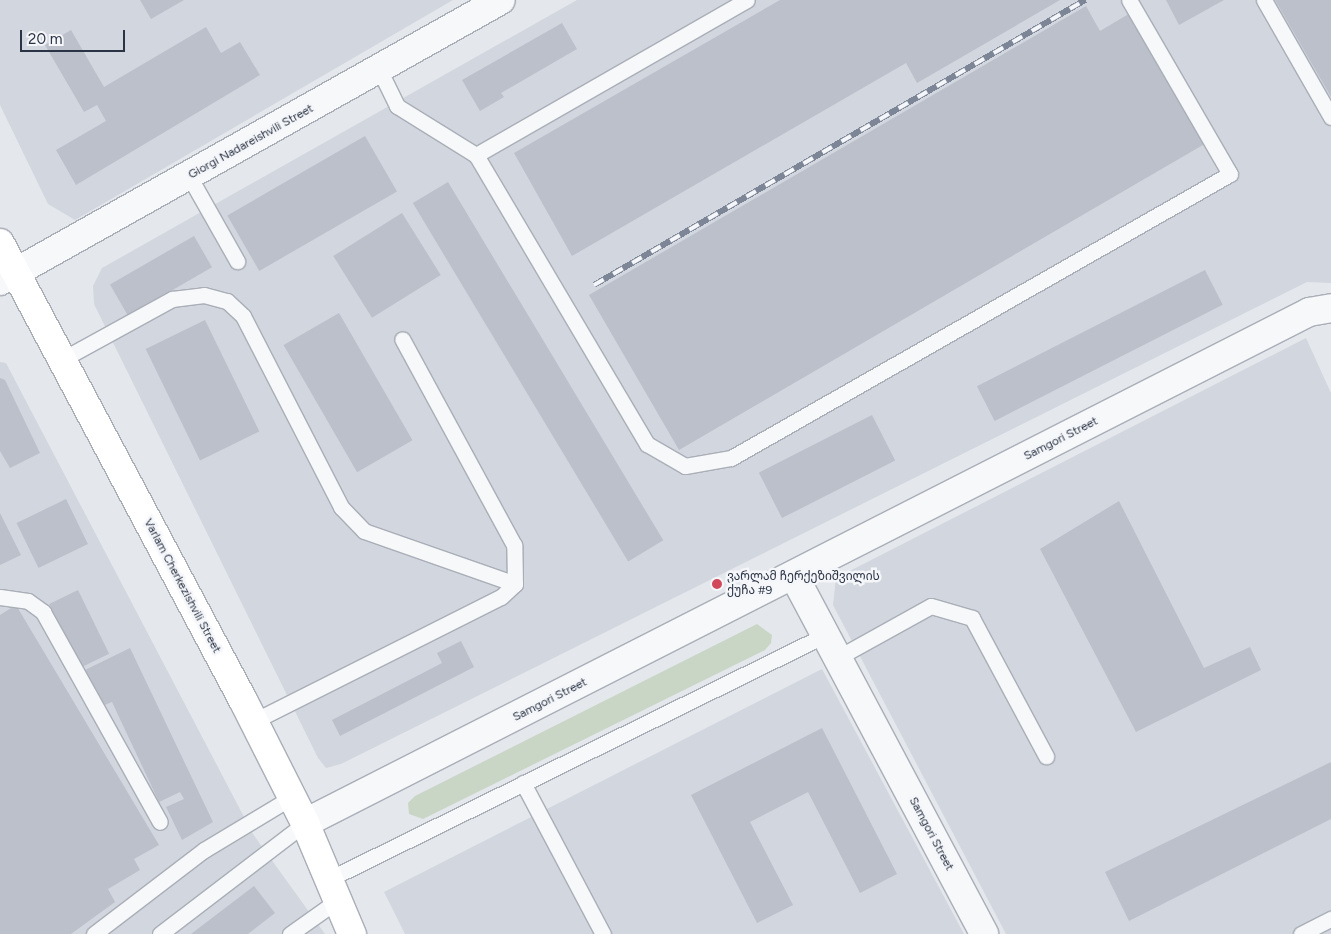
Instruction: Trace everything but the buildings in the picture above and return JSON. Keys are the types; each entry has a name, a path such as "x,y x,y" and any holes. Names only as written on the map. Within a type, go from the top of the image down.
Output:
{"street":[{"name":"Giorgi Nadareishvili Street","path":"7,277 380,71 502,0"},
{"name":"Varlam Cherkezishvili Street","path":"0,243 7,277 61,360 254,721 305,823 352,934"},
{"name":"Samgori Street","path":"305,823 794,576 1308,312 1331,308"},
{"name":"Samgori Street","path":"794,576 984,934"}],"lane":[{"path":"476,155 747,0"},
{"path":"380,71 397,106 476,155 647,444 685,466 731,458 1230,174 1129,0"},
{"path":"1264,0 1331,116"},
{"path":"189,176 237,261"},
{"path":"61,360 172,299 204,295 227,301 243,316 341,507 364,531 515,584"},
{"path":"254,721 501,597 515,584 514,545 402,338"},
{"path":"0,597 28,601 43,612 160,822"},
{"path":"290,934 333,889 523,783 831,646 931,606 972,618 1046,756"},
{"path":"523,783 603,934"},
{"path":"94,934 204,850 292,797"},
{"path":"160,934 305,823"},
{"path":"1301,934 1331,919"}],"shaded area":[{"path":"0,0 453,0 75,220 48,204 0,105"},
{"path":"577,0 1331,0 1331,283 1307,282 341,764 326,768 318,758 94,304 93,286 102,268"},
{"path":"1306,338 1331,393 1331,934 1006,934 833,605 836,578"},
{"path":"0,362 6,363 253,834 325,934 0,934"},
{"path":"822,669 964,934 405,934 384,892"}],"green space":[{"path":"757,624 772,635 771,643 765,650 423,819 409,814 408,803 415,796"}],"railway":[{"path":"594,285 1085,0"}],"place":[{"name":"ვარლამ ჩერქეზიშვილის ქუჩა #9","path":"717,584"}]}
